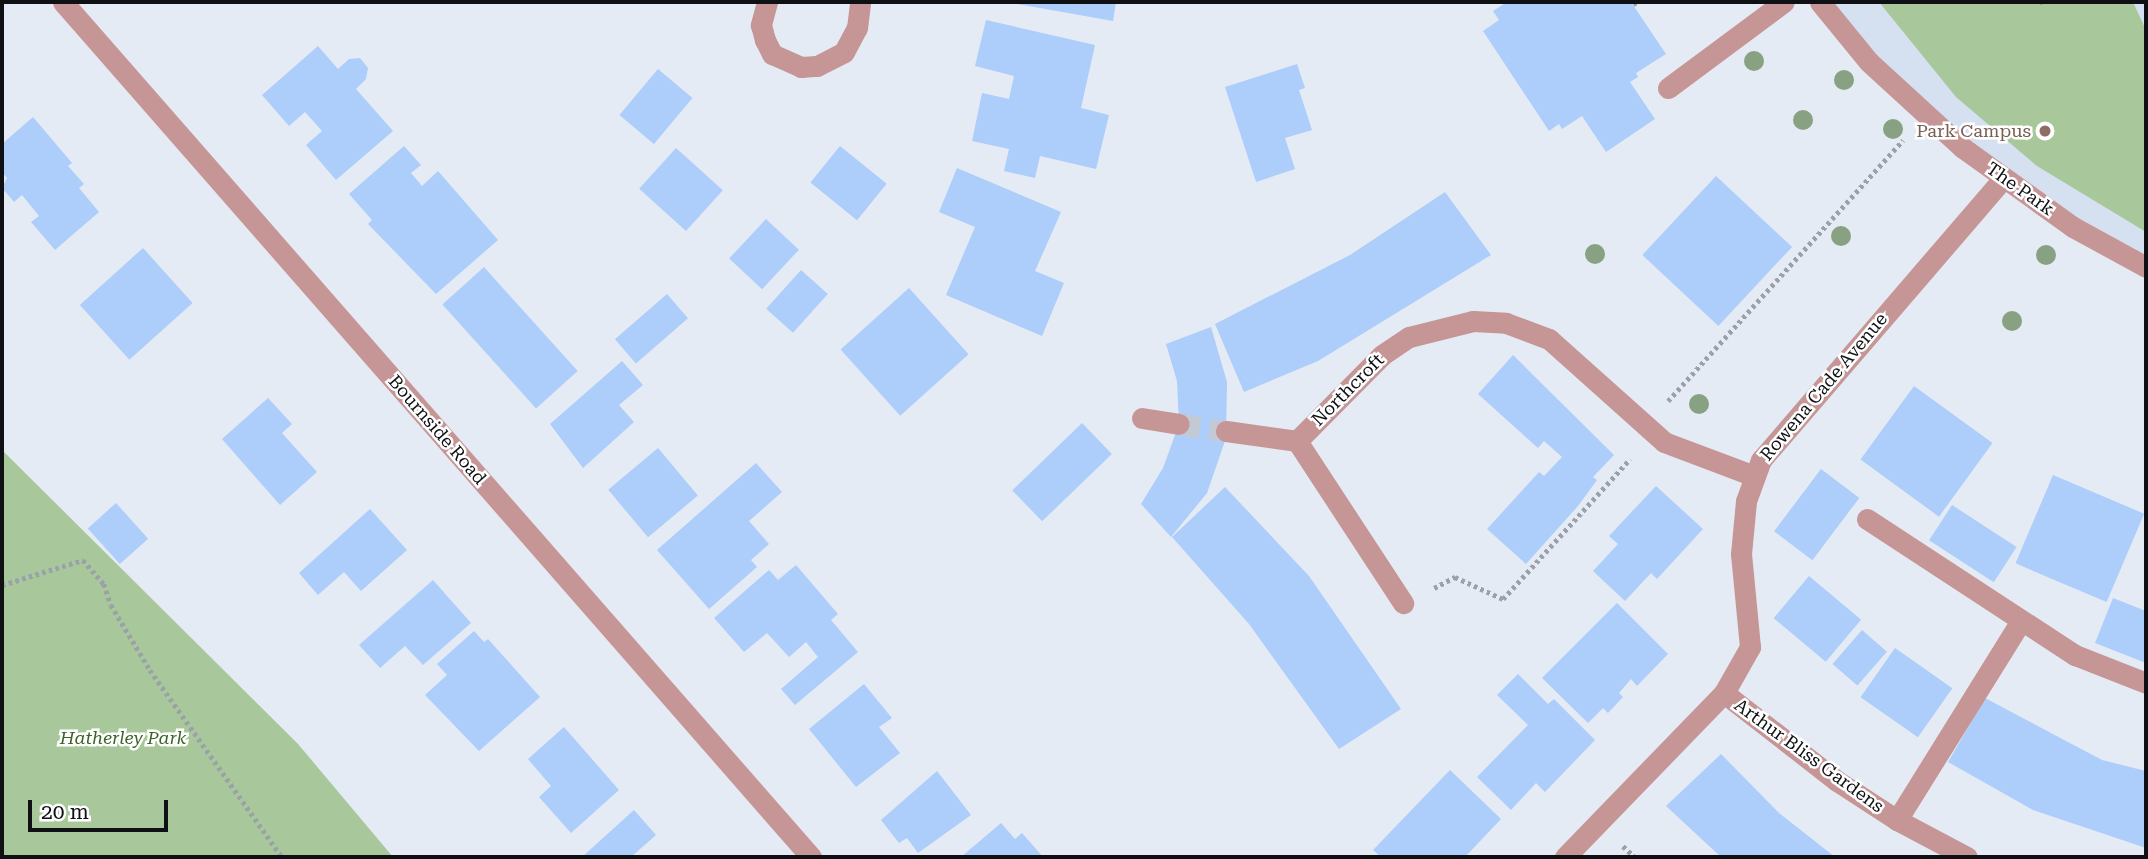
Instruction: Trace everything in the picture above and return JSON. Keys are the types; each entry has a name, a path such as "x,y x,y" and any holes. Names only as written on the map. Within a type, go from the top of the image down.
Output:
{"street":[{"name":"Bournside Road","path":"63,2 811,857"},
{"path":"767,2 761,25 772,54 801,67 817,66 844,52 857,28 860,2"},
{"path":"1668,88 1784,2"},
{"name":"The Park","path":"1820,2 1869,62 1926,115 2003,179 2073,227 2146,267"},
{"name":"Rowena Cade Avenue","path":"1565,857 1724,693 1750,647 1741,554 1752,475 1778,439 2003,179"},
{"name":"Northcroft","path":"1403,603 1297,441 1400,343 1440,326 1473,321 1513,325 1549,339 1664,442 1752,475"},
{"path":"1142,418 1179,424"},
{"path":"1226,430 1297,441"},
{"path":"1867,520 2075,655 2146,683"},
{"path":"1897,820 2021,621"},
{"name":"Arthur Bliss Gardens","path":"1724,693 1837,781 1897,820 1967,857"}],"path":[{"path":"1403,603 1455,577 1503,599 1926,115"},
{"path":"2,585 83,560 104,584 111,605 150,670 282,857"}],"shaded area":[{"name":"Park Campus","path":"1820,2 2146,2 2146,267 2003,179"}],"green space":[{"name":"Park Campus","path":"1879,2 2133,2 2146,30 2146,232 2037,166 1956,97"},
{"name":"Hatherley Park","path":"2,450 298,744 393,857 2,857"}],"building":[{"path":"1006,2 1116,2 1113,21"},
{"path":"1507,2 1631,2 1666,54 1636,73 1638,77 1630,82 1655,119 1606,152 1582,116 1562,129 1559,124 1549,131 1483,31 1499,20 1493,11"},
{"path":"986,20 1095,45 1081,108 1109,115 1096,169 1040,156 1035,178 1004,171 1009,149 972,141 982,93 1009,99 1014,76 975,66"},
{"path":"318,46 338,69 349,59 360,58 368,68 366,79 356,89 393,131 336,180 306,145 322,131 305,112 289,126 262,95"},
{"path":"1297,64 1305,88 1299,90 1312,130 1285,138 1295,169 1256,182 1225,87"},
{"path":"658,69 692,98 654,144 619,115"},
{"path":"33,117 72,163 68,166 84,184 79,188 99,212 55,250 31,222 39,216 22,195 14,202 2,188 7,178 2,172 2,144"},
{"path":"404,146 421,165 411,173 422,186 438,171 498,240 436,294 368,224 372,220 349,194"},
{"path":"840,146 887,184 857,220 810,183"},
{"path":"676,148 723,190 686,231 639,189"},
{"path":"957,168 1061,212 1035,271 1064,283 1042,336 946,295 975,227 939,212"},
{"path":"1716,176 1792,247 1718,326 1642,255"},
{"path":"1445,192 1491,255 1318,361 1244,392 1215,324 1350,255"},
{"path":"766,219 799,250 762,289 729,258"},
{"path":"143,248 193,303 129,360 80,305"},
{"path":"484,267 578,371 536,409 442,304"},
{"path":"801,270 828,294 793,333 766,309"},
{"path":"909,288 969,354 900,416 841,350"},
{"path":"667,294 688,318 636,363 615,339"},
{"path":"1211,327 1227,382 1226,438 1207,493 1171,537 1141,504 1163,468 1179,424 1177,381 1166,344"},
{"path":"1513,355 1614,455 1593,477 1597,480 1578,506 1526,564 1487,529 1539,472 1544,476 1562,457 1544,441 1538,448 1478,394"},
{"path":"622,361 643,385 619,405 634,422 583,468 550,424"},
{"path":"1914,386 1992,443 1939,517 1861,460"},
{"path":"268,398 292,424 282,433 317,472 280,505 222,439"},
{"path":"1082,423 1112,454 1042,521 1012,490"},
{"path":"658,448 698,495 648,537 608,490"},
{"path":"756,463 782,492 749,521 769,544 751,560 757,567 709,609 657,550"},
{"path":"1821,469 1859,498 1812,560 1774,531"},
{"path":"2053,475 2144,514 2107,602 2015,563"},
{"path":"1656,486 1703,529 1657,579 1651,573 1625,601 1593,571 1618,544 1609,536"},
{"path":"1225,487 1309,576 1401,709 1339,749 1249,624 1172,537"},
{"path":"116,503 148,539 120,564 88,528"},
{"path":"1952,505 2017,547 1994,582 1929,540"},
{"path":"370,509 407,550 361,591 344,572 318,595 299,573"},
{"path":"796,565 838,614 831,620 858,652 795,705 781,689 818,657 806,642 789,657 767,633 744,652 714,618 769,570 778,580"},
{"path":"1809,576 1861,620 1826,662 1774,618"},
{"path":"433,580 471,623 423,665 405,646 380,668 359,645"},
{"path":"2113,598 2146,611 2146,663 2095,643"},
{"path":"1617,603 1668,654 1637,686 1631,679 1619,693 1623,697 1608,713 1603,708 1588,723 1542,678"},
{"path":"1862,630 1887,652 1857,686 1832,664"},
{"path":"474,631 484,642 488,639 540,697 479,751 425,695 447,675 437,664"},
{"path":"1895,648 1952,688 1918,737 1861,697"},
{"path":"1518,674 1548,704 1554,699 1595,740 1545,792 1536,783 1511,810 1477,777 1528,725 1497,695"},
{"path":"864,684 892,718 879,727 900,753 856,787 809,729"},
{"path":"1985,698 2102,760 2146,771 2146,848 2033,810 1948,762"},
{"path":"564,727 619,790 571,833 539,797 551,786 528,759"},
{"path":"1721,754 1779,813 1835,857 1721,857 1666,806"},
{"path":"1450,770 1501,819 1465,857 1381,857 1373,850"},
{"path":"937,771 971,815 918,853 907,838 899,843 881,820"},
{"path":"634,810 656,835 631,857 582,857"},
{"path":"1001,823 1015,839 1022,833 1043,857 961,857"}],"tunnel":[{"path":"1179,424 1226,431"}],"place":[{"name":"Park Campus","path":"2045,131"}]}
